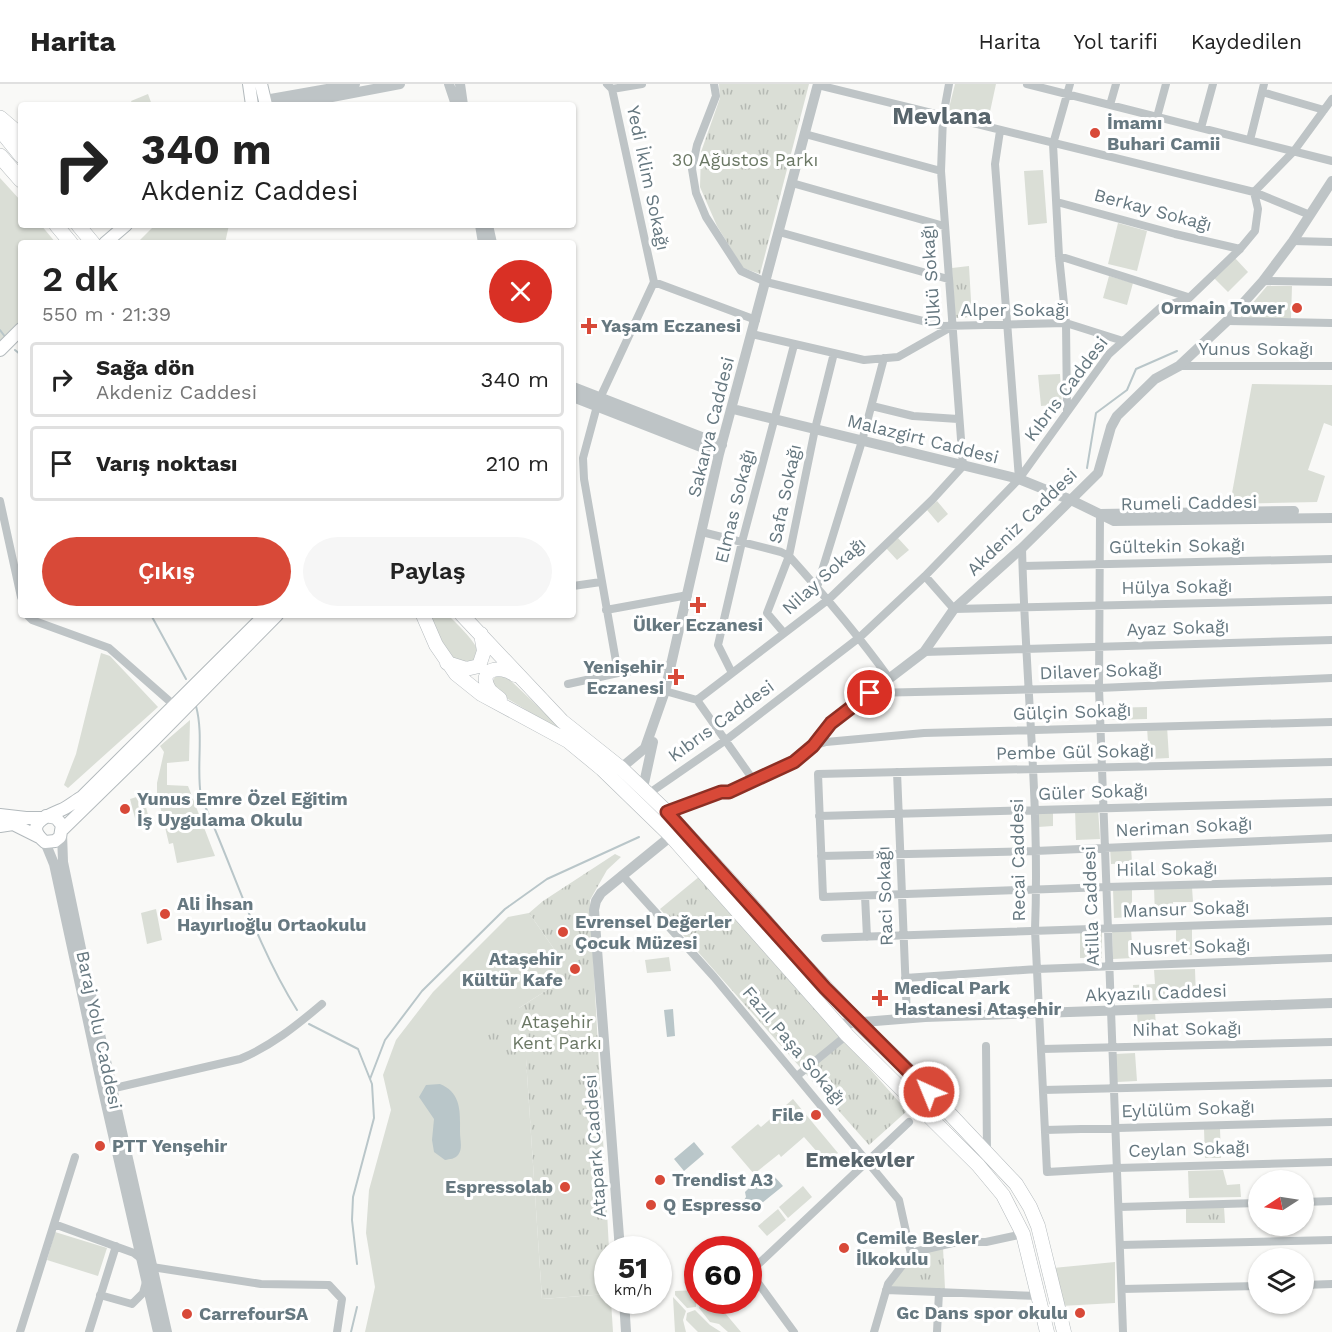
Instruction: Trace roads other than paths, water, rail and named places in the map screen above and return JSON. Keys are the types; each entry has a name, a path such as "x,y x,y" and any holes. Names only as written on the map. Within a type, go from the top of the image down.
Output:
{"highway":[{"path":"0,118 12,134"},
{"path":"0,156 18,175"},
{"path":"0,172 18,187"}],"main road":[{"path":"249,84 260,102"},
{"path":"260,102 261,84"},
{"path":"12,134 18,149"},
{"path":"0,149 18,174"},
{"path":"58,228 68,240"},
{"path":"80,228 90,240"},
{"path":"108,240 122,228"},
{"path":"122,240 132,228"},
{"path":"0,350 18,332"},
{"path":"42,839 37,828 44,817 82,797 269,618"},
{"path":"0,826 13,824 42,839 55,841 62,831 152,742 269,618"},
{"path":"424,618 447,663 466,684 568,741 676,832 857,1022 915,1077 1016,1184 1038,1226 1064,1332"},
{"path":"465,618 562,721 621,768 667,812 676,832 843,1029 978,1165 1003,1195 1023,1234 1047,1332"},
{"path":"447,663 465,669 479,666 484,651 480,634"},
{"path":"513,710 489,689 486,680 488,673 504,668 524,682"},
{"path":"3,814 56,818 62,825 62,831"}],"street":[{"path":"260,102 355,84"},
{"path":"306,102 400,84"},
{"path":"449,84 455,102"},
{"path":"460,84 463,102"},
{"path":"612,86 642,84"},
{"name":"Alper Sokağı","path":"714,84 716,96 697,145 692,169 696,193 706,217 741,272 766,282 943,326 1066,323 1123,341"},
{"name":"Ülkü Sokağı","path":"949,84 943,117 940,171 963,466"},
{"path":"1027,84 1332,161"},
{"path":"1067,412 1066,323 1059,256 1053,144 1070,84"},
{"path":"1110,105 1116,84"},
{"path":"1157,117 1166,84"},
{"path":"1201,128 1213,84"},
{"path":"818,85 1254,192 1310,215"},
{"name":"Sakarya Caddesi","path":"621,768 645,748 658,716 721,449 818,85"},
{"name":"Yedi İklim Sokağı","path":"612,86 654,282"},
{"path":"1250,140 1263,88 1324,110"},
{"path":"1254,192 1294,151 1332,99"},
{"path":"1000,131 995,164 1018,479"},
{"path":"805,134 940,171"},
{"name":"Akdeniz Caddesi","path":"667,812 721,792 729,792 794,762 813,746 831,723 924,652 954,609 1022,548 1098,473 1111,427 1117,416 1155,379 1179,366 1227,321 1263,281 1310,215 1328,196 1332,181"},
{"path":"792,183 944,226"},
{"name":"Kıbrıs Caddesi","path":"646,791 726,740 860,637 925,576 1018,479 1109,354 1160,308 1189,298 1240,249 1255,231 1258,209 1254,192"},
{"name":"Berkay Sokağı","path":"1057,202 1240,249"},
{"path":"779,232 948,279"},
{"path":"1293,241 1332,242"},
{"path":"1059,256 1189,298"},
{"path":"1263,281 1332,282"},
{"path":"618,673 583,468 583,458 598,402 654,282 756,320"},
{"path":"1227,321 1332,323"},
{"path":"752,334 864,360 898,357 952,327"},
{"name":"Elmas Sokağı","path":"732,673 718,645 742,542 794,345"},
{"name":"Safa Sokağı","path":"784,633 767,613 789,556 815,429 834,353"},
{"path":"816,586 862,441 884,358"},
{"name":"Yunus Sokağı","path":"1179,366 1332,366"},
{"path":"576,389 598,402"},
{"path":"576,398 598,402 721,449"},
{"path":"872,406 913,416 958,419"},
{"name":"Malazgirt Caddesi","path":"733,409 1018,479 1100,514"},
{"name":"Nilay Sokağı","path":"698,700 829,599 932,500 963,466"},
{"path":"0,501 18,583"},
{"name":"Rumeli Caddesi","path":"1100,514 1332,511"},
{"name":"Rumeli Caddesi","path":"1100,514 1114,521 1332,518"},
{"name":"Atilla Caddesi","path":"1100,514 1100,728 1124,1332"},
{"path":"702,532 789,556 829,599 889,678"},
{"name":"Recai Caddesi","path":"1022,548 1023,607 1033,769 1037,890 1035,930 1047,1172"},
{"name":"Gültekin Sokağı","path":"1023,566 1332,559"},
{"path":"925,576 954,609 1023,607"},
{"path":"576,586 601,582"},
{"path":"606,610 688,595"},
{"name":"Hülya Sokağı","path":"1023,607 1332,600"},
{"path":"30,618 109,648 175,706"},
{"name":"Ayaz Sokağı","path":"1026,650 1332,640"},
{"path":"924,652 1026,650"},
{"path":"568,684 671,665"},
{"name":"Dilaver Sokağı","path":"870,693 1099,688 1332,678"},
{"path":"665,691 698,700 754,781"},
{"path":"646,791 658,716"},
{"name":"Gülçin Sokağı","path":"813,746 826,742 924,733 1332,722"},
{"name":"Pembe Gül Sokağı","path":"819,816 818,774 1332,762"},
{"name":"Raci Sokağı","path":"897,772 907,1018"},
{"name":"Güler Sokağı","path":"819,816 1332,802"},
{"path":"819,816 821,856"},
{"name":"Baraj Yolu Caddesi","path":"62,831 63,862 107,1090 158,1332"},
{"name":"Atapark Caddesi","path":"619,1236 594,910 601,893 676,832"},
{"name":"Neriman Sokağı","path":"821,856 1105,848 1332,838"},
{"name":"Baraj Yolu Caddesi","path":"42,839 54,864 107,1090 168,1332"},
{"name":"Hilal Sokağı","path":"821,856 823,897 1332,881"},
{"name":"Fazıl Paşa Sokağı","path":"622,875 714,977 899,1200 911,1254"},
{"path":"865,896 867,937"},
{"name":"Mansur Sokağı","path":"825,938 1332,921"},
{"name":"Nusret Sokağı","path":"905,978 1037,969 1332,958"},
{"path":"107,1090 253,1054 289,1032 322,1004"},
{"name":"Akyazılı Caddesi","path":"843,1029 857,1022 907,1018 1332,1004"},
{"path":"797,1076 843,1029"},
{"name":"Nihat Sokağı","path":"1042,1048 1332,1042"},
{"path":"986,1046 987,1153"},
{"path":"1043,1090 1332,1083"},
{"path":"794,1332 750,1272 909,1122"},
{"name":"Eylülüm Sokağı","path":"1045,1130 1332,1122"},
{"path":"20,1332 75,1156"},
{"name":"Ceylan Sokağı","path":"1047,1172 1332,1162"},
{"path":"1314,1202 1332,1201"},
{"path":"1119,1207 1248,1203"},
{"path":"54,1224 116,1245 134,1253 152,1267 261,1284 329,1285 342,1299 337,1332"},
{"path":"874,1332 891,1277 911,1254 957,1242 986,1242 1023,1234"},
{"path":"1120,1245 1332,1240"},
{"path":"89,1332 116,1245"},
{"path":"100,1295 132,1304 143,1293 152,1267"},
{"path":"1314,1285 1332,1284"},
{"path":"1122,1289 1248,1286"},
{"path":"886,1290 1038,1296"},
{"path":"937,1332 939,1292"},
{"path":"625,1314 626,1332"},
{"path":"168,1332 174,1332"}],"waterway":[{"path":"0,330 6,338"},
{"path":"1087,468 1096,413 1127,390 1136,369 1177,351"},
{"path":"153,618 186,679"},
{"path":"196,706 201,797 269,959 297,1010"},
{"path":"370,1079 385,1040 422,991 505,909 547,879 639,837"},
{"path":"309,1024 358,1049 372,1084 374,1118 353,1197 352,1220 357,1264"},
{"path":"351,1332 357,1307"}],"place":[{"name":"İmamı Buhari Camii","path":"1095,133"},
{"name":"Ormain Tower","path":"1297,308"},
{"name":"Yaşam Eczanesi","path":"589,326"},
{"name":"Ülker Eczanesi","path":"698,605"},
{"name":"Yenişehir Eczanesi","path":"676,677"},
{"name":"Yunus Emre Özel Eğitim İş Uygulama Okulu","path":"125,809"},
{"name":"Ali İhsan Hayırlıoğlu Ortaokulu","path":"165,914"},
{"name":"Evrensel Değerler Çocuk Müzesi","path":"563,932"},
{"name":"Ataşehir Kültür Kafe","path":"575,969"},
{"name":"Medical Park Hastanesi Ataşehir","path":"880,998"},
{"name":"File","path":"816,1115"},
{"name":"PTT Yenşehir","path":"100,1146"},
{"name":"Trendist A3","path":"660,1180"},
{"name":"Espressolab","path":"565,1187"},
{"name":"Q Espresso","path":"651,1205"},
{"name":"Cemile Besler İlkokulu","path":"844,1248"},
{"name":"Gc Dans spor okulu","path":"1080,1313"},
{"name":"CarrefourSA","path":"187,1314"}],"district":[{"name":"Mevlana","path":"942,116"},
{"name":"Emekevler","path":"860,1160"}],"park label":[{"name":"30 Ağustos Parkı","path":"745,160"},
{"name":"Ataşehir Kent Parkı","path":"557,1032"}]}
